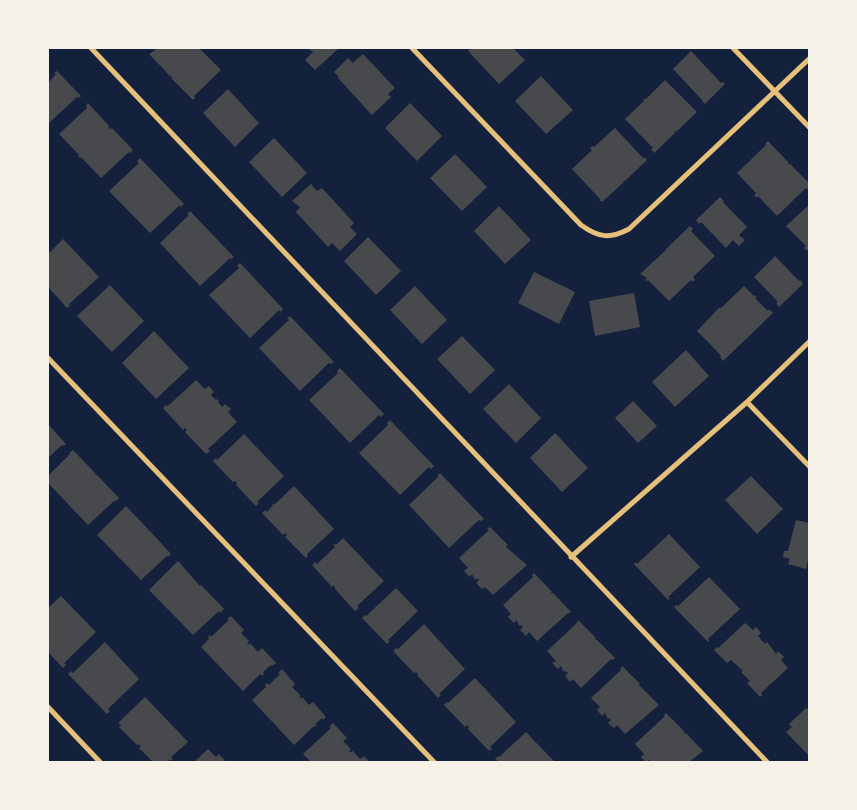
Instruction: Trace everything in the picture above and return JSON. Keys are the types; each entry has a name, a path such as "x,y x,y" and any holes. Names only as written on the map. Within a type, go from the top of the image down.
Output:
{"street":[{"path":"91,48 767,762"},
{"path":"412,48 581,225 592,233 605,236 618,235 630,229 810,58"},
{"path":"733,48 810,128"},
{"path":"572,556 747,402 810,341"},
{"path":"48,358 434,762"},
{"path":"747,402 810,467"},
{"path":"48,707 100,762"}],"building":[{"path":"158,48 199,48 221,70 194,96 193,100 149,54"},
{"path":"308,48 339,48 315,70 305,60 313,52"},
{"path":"471,48 513,48 525,60 499,84 468,51"},
{"path":"691,51 721,83 725,84 705,104 673,69"},
{"path":"363,54 395,88 388,94 391,97 372,115 334,72 348,58 353,63"},
{"path":"57,71 81,96 77,97 49,123 48,83"},
{"path":"541,76 573,110 546,134 515,101"},
{"path":"665,80 697,112 676,132 674,131 675,133 654,153 651,149 653,148 625,119 644,101 643,99 646,99"},
{"path":"228,89 259,123 235,147 203,113"},
{"path":"88,103 108,127 112,128 133,150 101,178 59,134 87,108"},
{"path":"410,103 442,136 417,161 385,128"},
{"path":"615,128 647,160 625,181 623,180 624,182 602,202 572,169 592,150 590,148 594,147"},
{"path":"274,138 307,173 282,197 249,162"},
{"path":"768,141 789,163 788,165 790,164 810,184 808,190 806,188 777,216 758,196 757,198 754,195 756,193 737,173"},
{"path":"455,154 487,187 462,211 430,178"},
{"path":"140,158 184,204 181,207 180,205 150,233 109,191 139,163 137,161"},
{"path":"311,184 317,191 322,188 354,223 350,227 357,234 340,251 332,243 328,247 296,212 300,207 292,201"},
{"path":"720,197 747,227 739,235 745,240 739,246 733,240 726,248 701,222 699,224 696,220"},
{"path":"810,204 810,250 808,249 807,251 804,248 806,246 786,226"},
{"path":"499,206 531,240 505,264 474,231"},
{"path":"190,211 234,257 230,258 200,286 160,243 189,215 187,214"},
{"path":"690,226 693,229 691,231 715,256 693,277 695,279 693,282 691,280 669,301 648,280 645,280 647,278 640,274 666,252 665,250"},
{"path":"368,237 401,271 376,295 344,261"},
{"path":"63,239 99,277 67,308 48,287 48,254"},
{"path":"775,256 803,284 779,307 776,303 778,302 754,277"},
{"path":"240,263 283,309 281,312 279,310 250,338 209,295 239,268 237,266"},
{"path":"534,272 575,292 559,324 518,303"},
{"path":"110,285 144,321 112,352 77,316"},
{"path":"415,286 447,320 422,344 390,310"},
{"path":"744,286 757,297 755,298 768,311 769,309 773,313 723,361 721,356 697,331"},
{"path":"634,293 640,327 595,336 589,301"},
{"path":"290,316 334,362 329,363 300,391 259,348 289,320 287,319"},
{"path":"154,331 189,368 156,399 122,363"},
{"path":"462,336 495,370 470,394 437,359"},
{"path":"686,350 709,376 675,407 652,382"},
{"path":"340,368 384,414 381,417 379,415 350,443 309,400 338,373 337,371"},
{"path":"196,380 205,389 209,386 214,392 211,395 219,401 222,407 225,404 231,409 228,412 237,422 208,449 210,451 206,454 185,432 187,430 185,428 183,430 163,408 166,405 168,406"},
{"path":"509,384 541,418 516,443 483,409"},
{"path":"633,401 657,426 638,443 615,418"},
{"path":"390,420 434,466 431,469 429,467 400,495 359,453 388,425 387,423"},
{"path":"48,424 66,444 62,445 48,458"},
{"path":"555,433 588,468 562,492 530,458"},
{"path":"244,434 284,476 257,502 259,503 256,506 236,485 237,483 233,482 213,461 216,458 217,460"},
{"path":"73,450 96,474 94,475 97,475 119,498 88,525 48,483 48,476"},
{"path":"440,473 484,519 479,520 449,548 409,505"},
{"path":"751,476 783,509 757,534 725,500"},
{"path":"294,486 334,529 307,554 306,558 285,537 287,535 285,533 283,535 262,513 266,510 267,512 272,504 275,504"},
{"path":"126,506 148,529 147,531 149,530 171,554 141,580 97,535"},
{"path":"796,520 810,523 810,560 808,560 806,569 788,564 790,559 783,557 784,551 788,551"},
{"path":"490,527 508,545 506,547 527,565 493,595 485,587 482,589 476,583 479,580 477,578 475,580 472,574 470,577 464,571 468,568 459,558"},
{"path":"669,534 700,567 668,597 670,598 668,600 634,564 636,562 637,564"},
{"path":"343,538 384,581 357,606 359,608 355,611 335,589 334,585 332,587 312,565 315,562 317,564 335,547 333,545 336,545"},
{"path":"178,561 224,609 220,613 219,611 193,635 149,590"},
{"path":"534,573 552,592 550,593 553,593 571,612 537,641 529,632 526,636 520,630 523,627 519,626 517,620 514,623 508,617 511,614 503,605 533,577"},
{"path":"709,577 740,609 708,639 708,642 674,607 678,606"},
{"path":"396,588 418,611 388,640 390,641 387,644 362,618"},
{"path":"61,596 96,632 64,663 66,665 63,668 48,652 48,608"},
{"path":"231,616 244,630 241,633 249,641 247,643 249,645 250,643 258,652 262,648 276,663 263,672 262,676 260,674 243,691 201,647 209,639 208,637 210,635 211,637"},
{"path":"578,620 596,638 595,640 615,658 611,659 581,688 573,679 570,682 565,676 568,673 564,672 561,666 558,669 552,663 556,661 547,651"},
{"path":"745,623 753,630 756,627 761,633 758,636 765,644 767,642 776,654 778,651 784,657 781,660 788,668 761,693 760,697 747,683 750,681 741,672 743,671 731,660 727,663 714,650"},
{"path":"424,624 465,669 439,694 441,695 438,698 418,674 414,673 393,651 396,648 398,649"},
{"path":"105,642 139,679 108,709 110,711 107,714 68,674 71,671 73,673"},
{"path":"622,666 659,705 625,734 617,725 614,728 608,723 611,720 608,719 605,713 602,716 597,710 600,707 591,698 621,670"},
{"path":"282,669 295,684 292,687 300,695 300,699 302,697 309,705 313,702 326,717 315,724 317,725 294,745 252,700 266,687 267,683 269,685 280,674 278,673"},
{"path":"475,678 516,722 490,747 492,749 489,751 468,729 469,727 467,725 465,727 444,705"},
{"path":"145,697 188,742 171,757 173,759 171,761 170,759 167,762 153,762 139,748 141,746 137,745 119,727 121,725 118,723"},
{"path":"806,708 810,710 810,757 786,732 792,727 789,724"},
{"path":"666,713 684,731 684,734 686,733 703,751 689,762 652,762 649,760 646,762 641,757 644,754 635,744"},
{"path":"333,723 347,738 343,741 351,749 349,751 353,751 360,759 364,756 370,762 311,762 303,754 331,728 329,727"},
{"path":"526,732 555,762 499,762 495,759"},
{"path":"208,749 216,757 219,754 225,761 194,762"}]}
